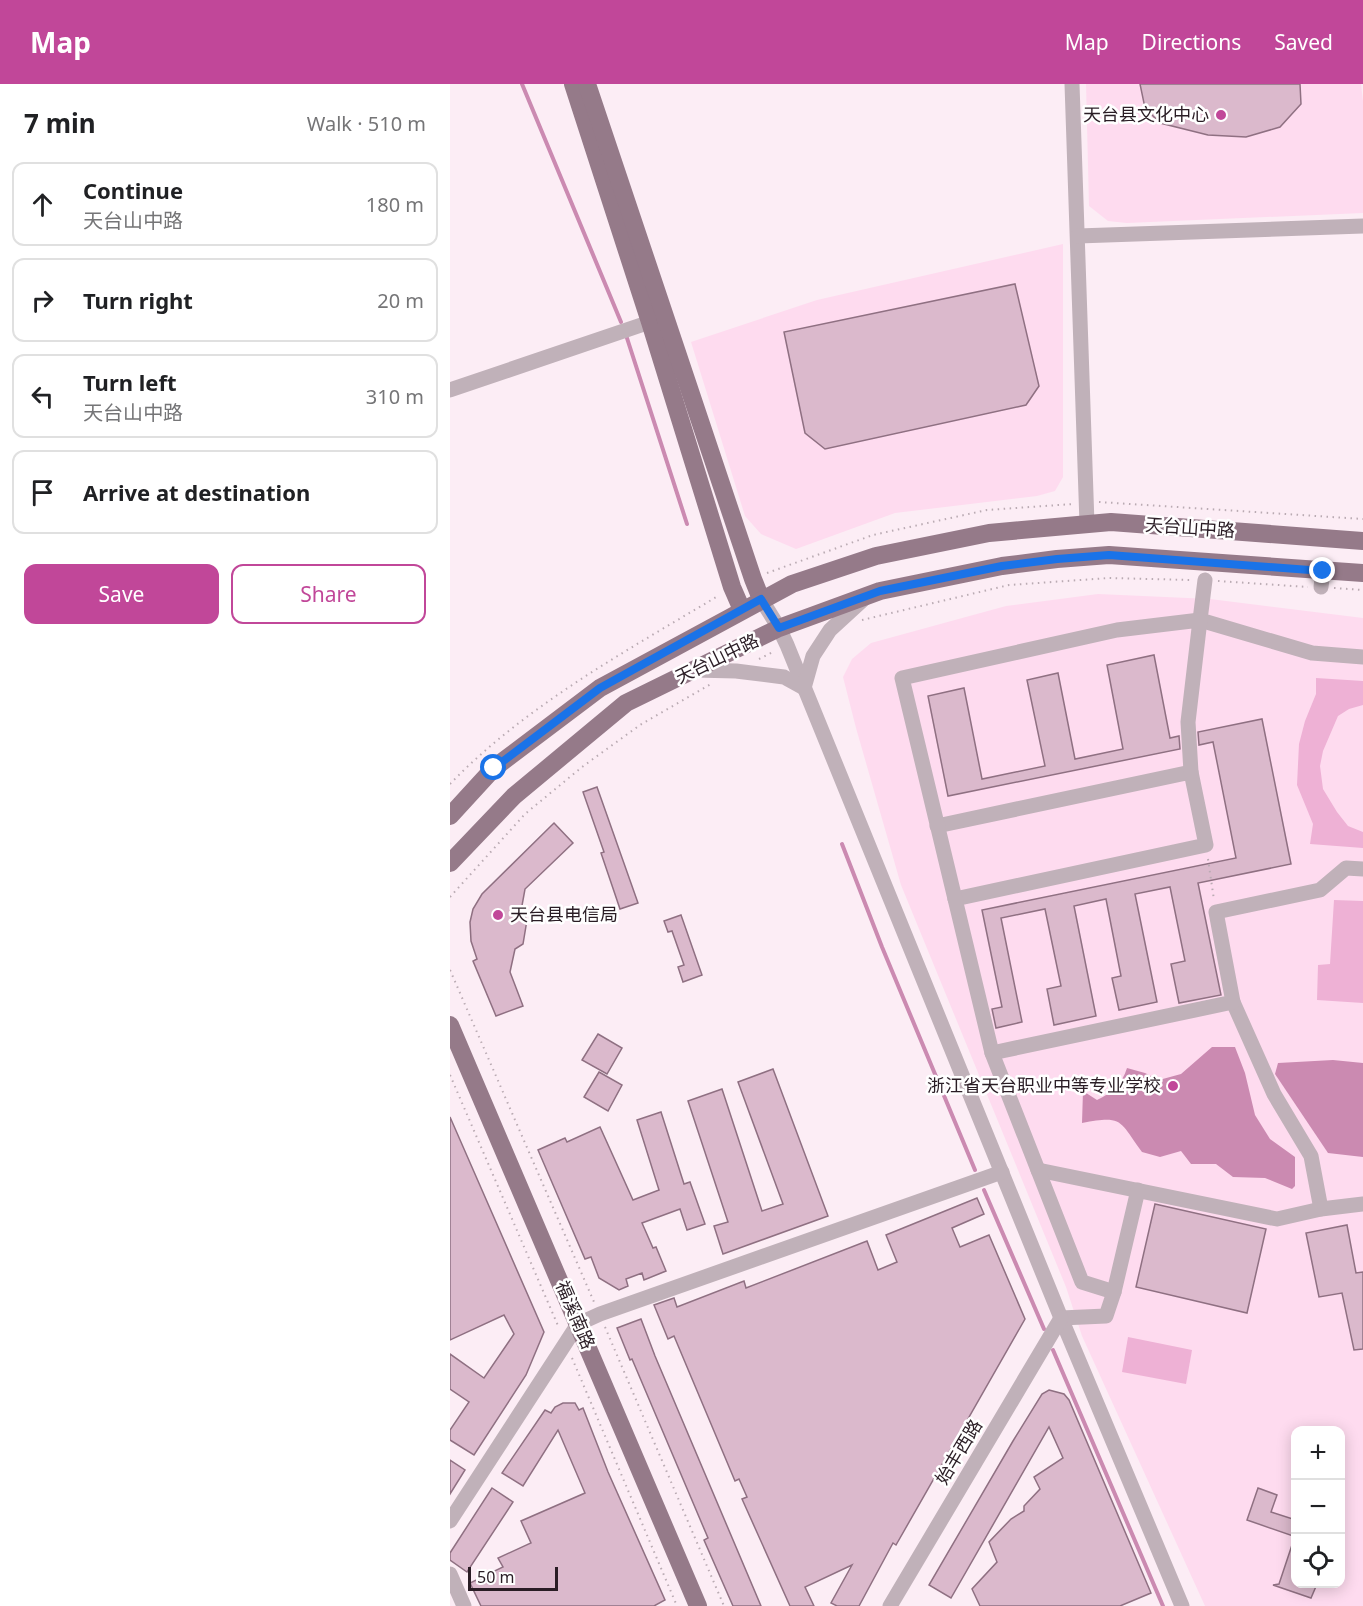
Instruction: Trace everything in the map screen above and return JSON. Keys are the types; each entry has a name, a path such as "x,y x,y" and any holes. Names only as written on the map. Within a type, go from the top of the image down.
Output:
{"main road":[{"path":"573,84 732,587 742,610"},
{"path":"587,84 761,599"},
{"name":"天台山中路","path":"450,816 494,768 600,688 792,584 876,556 989,533 1111,522 1363,541"},
{"name":"天台山中路","path":"450,863 514,796 626,703 694,670 783,636 880,591 1002,566 1109,555 1322,579 1363,573"},
{"name":"福溪南路","path":"450,1025 698,1606"}],"street":[{"path":"1072,84 1087,524"},
{"path":"1078,236 1363,226"},
{"path":"450,390 650,322"},
{"path":"955,899 1206,845 1191,772 1188,722 1205,580"},
{"path":"804,688 813,656 830,630 868,595"},
{"path":"761,599 783,636 1061,1318 1182,1606"},
{"path":"1114,1292 1082,1282 992,1053 902,678 1117,630 1200,620 1312,653 1363,657"},
{"path":"694,670 736,671 784,677 804,688"},
{"path":"938,826 1191,772"},
{"path":"1321,1209 1311,1156 1274,1094 1233,1002 1216,912 1320,890 1346,868 1363,869"},
{"path":"992,1053 1233,1002"},
{"path":"1038,1170 1277,1219 1321,1209 1363,1204"},
{"path":"450,1521 579,1324 600,1314 1002,1172"},
{"path":"1061,1318 1106,1316 1114,1292 1138,1190"},
{"name":"始丰西路","path":"890,1606 1061,1318"},
{"path":"450,1574 464,1606"}],"path":[{"path":"863,620 1009,585 1109,578 1322,579 1363,590"},
{"path":"450,897 525,814 582,767 640,725 736,671 783,636"},
{"path":"1206,845 1216,912"},
{"path":"450,970 600,1314 723,1606"}],"shaded area":[{"path":"1086,84 1361,84 1363,213 1127,223 1108,221 1089,206"},
{"path":"1063,244 1063,477 1055,491 1037,496 895,513 796,549 761,534 745,516 691,342 817,300"},
{"name":"浙江省天台职业中等专业学校","path":"1098,594 1210,599 1363,618 1363,1606 1205,1606 1082,1336 1066,1287 901,885 843,677 852,659 871,643 1006,606"},
{"path":"1316,678 1363,681 1363,705 1349,709 1338,716 1323,751 1320,766 1323,789 1348,826 1363,832 1363,848 1310,844 1313,824 1297,785 1299,744 1316,694"},
{"path":"1334,900 1363,901 1363,1003 1317,1000 1318,965 1330,964"},
{"path":"1212,1047 1235,1047 1245,1073 1255,1115 1270,1139 1295,1157 1295,1186 1292,1189 1265,1178 1233,1177 1216,1164 1191,1164 1181,1151 1160,1157 1142,1152 1124,1127 1113,1120 1082,1123 1083,1091 1097,1100 1112,1091 1127,1068 1159,1080 1181,1074"},
{"path":"1333,1060 1363,1063 1363,1157 1328,1153 1275,1074 1278,1063"},
{"path":"1128,1337 1192,1350 1186,1384 1122,1372"}],"building":[{"name":"天台县文化中心","path":"1140,84 1300,84 1301,104 1280,127 1246,137 1208,135 1160,123 1145,108"},
{"path":"1015,284 1039,386 1026,405 825,449 805,433 784,332"},
{"path":"1154,655 1170,738 1179,736 1180,749 948,796 928,696 964,688 982,779 1045,766 1027,680 1058,673 1075,759 1123,749 1107,665"},
{"path":"1262,719 1291,864 1198,883 1221,995 1179,1003 1171,964 1185,961 1170,887 1135,894 1157,1002 1119,1010 1112,978 1121,976 1106,899 1074,906 1096,1016 1054,1025 1047,989 1061,986 1045,909 1001,918 1022,1022 996,1028 992,1009 1002,1007 982,910 1236,858 1213,742 1199,745 1198,732"},
{"path":"597,787 638,903 620,909 601,853 604,852 583,792"},
{"name":"天台县电信局","path":"554,823 573,843 525,889 521,911 527,920 523,944 515,949 510,972 523,1006 496,1016 473,961 477,959 471,941 470,922 473,909 482,894"},
{"path":"681,915 702,975 683,982 678,967 684,965 672,931 668,932 664,921"},
{"path":"598,1034 622,1048 607,1074 582,1060"},
{"path":"773,1069 828,1216 723,1254 714,1226 728,1222 688,1101 722,1089 762,1211 783,1204 738,1082"},
{"path":"599,1072 622,1085 608,1111 584,1097"},
{"path":"661,1112 684,1184 690,1182 705,1224 687,1230 680,1209 642,1223 666,1271 644,1280 642,1273 626,1279 628,1286 619,1290 599,1278 591,1257 585,1259 538,1150 565,1138 567,1142 600,1127 633,1200 659,1190 637,1120"},
{"path":"450,1117 544,1332 526,1375 474,1455 450,1440 450,1430 469,1402 450,1389 450,1354 484,1378 514,1334 504,1315 450,1340"},
{"path":"977,1198 984,1214 952,1228 960,1247 989,1235 1025,1319 896,1545 893,1543 859,1606 837,1606 831,1603 852,1565 805,1587 814,1606 790,1606 742,1499 747,1497 739,1479 735,1481 674,1336 668,1339 654,1305 674,1298 677,1307 744,1281 746,1288 867,1241 878,1270 897,1262 886,1235"},
{"path":"1155,1204 1266,1229 1247,1313 1136,1287"},
{"path":"1347,1225 1356,1273 1363,1272 1363,1349 1354,1350 1342,1293 1319,1297 1306,1233"},
{"path":"641,1319 761,1606 733,1606 704,1540 708,1538 617,1328"},
{"path":"1049,1390 1064,1394 1069,1400 1151,1593 1120,1606 980,1606 972,1589 997,1562 989,1542 1011,1519 1024,1511 1024,1506 1040,1489 1034,1477 1063,1458 1049,1427 951,1598 929,1585 1013,1441 1042,1394"},
{"path":"563,1403 575,1403 579,1410 583,1408 608,1472 665,1600 654,1606 481,1606 470,1583 503,1567 498,1558 531,1543 521,1521 585,1493 558,1430 523,1486 502,1473 545,1410 551,1413 555,1407"},
{"path":"450,1460 465,1470 450,1494"},
{"path":"492,1488 513,1502 467,1572 450,1560 450,1553"},
{"path":"1258,1488 1277,1495 1271,1512 1291,1518 1291,1535 1247,1520"},
{"path":"1291,1548 1291,1588 1315,1588 1311,1598 1273,1585 1279,1584"}],"waterway":[{"path":"522,84 621,322"},
{"path":"626,335 687,524"},
{"path":"842,844 882,947 975,1170"},
{"path":"984,1190 1044,1329"},
{"path":"1053,1350 1163,1606"}],"place":[{"name":"天台县文化中心","path":"1221,115"},
{"name":"天台县电信局","path":"498,915"},
{"name":"浙江省天台职业中等专业学校","path":"1173,1086"}],"route":[{"path":"494,768 600,688 761,599 779,628 880,591 1002,566 1057,559 1109,555 1323,571"}]}
